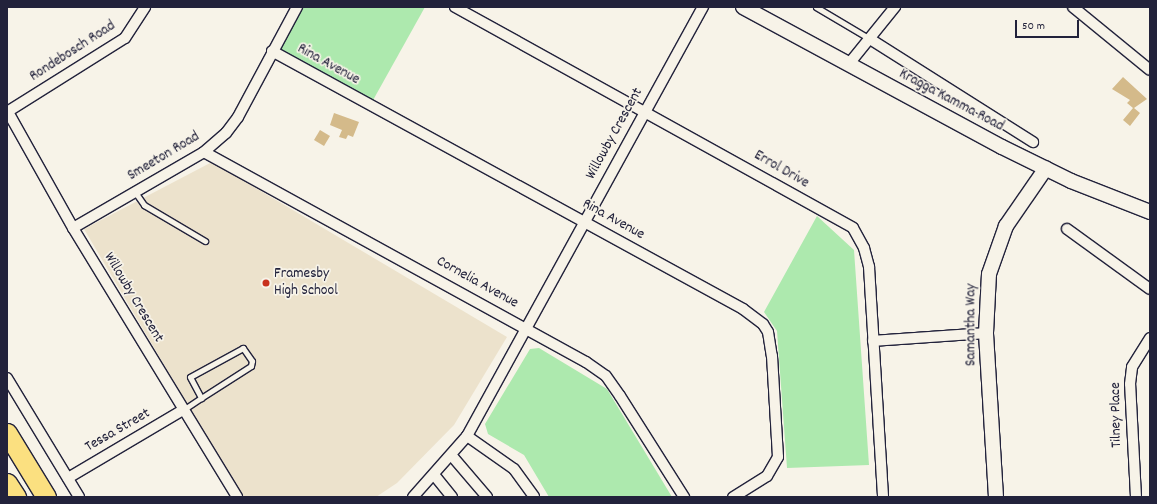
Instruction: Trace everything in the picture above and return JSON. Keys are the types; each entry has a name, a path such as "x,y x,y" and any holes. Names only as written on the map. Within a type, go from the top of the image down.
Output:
{"highway":[{"path":"7,433 46,497"},
{"path":"7,483 16,497"}],"main road":[{"name":"Kragga Kamma Road","path":"743,7 848,65 1046,168 1150,212"},
{"name":"Samantha Way","path":"996,497 986,333 989,274 1006,226 1046,168"}],"street":[{"name":"Rondebosch Road","path":"8,112 125,38 146,7"},
{"name":"Smeeton Road","path":"73,228 204,152 226,133 238,117 272,51 297,7"},
{"name":"Errol Drive","path":"455,7 645,110 853,228 864,248 869,267 872,342 882,497"},
{"name":"Willowby Crescent","path":"413,497 435,476 467,436 525,326 703,7"},
{"path":"848,65 895,7"},
{"path":"1073,7 1150,70"},
{"path":"870,39 1033,142"},
{"name":"Rina Avenue","path":"272,51 743,309 763,324 768,332 778,457 767,476 733,497"},
{"name":"Willowby Crescent","path":"8,112 73,228 237,497"},
{"name":"Cornelia Avenue","path":"204,152 525,326 606,376 684,497"},
{"path":"1067,229 1150,289"},
{"path":"872,342 986,333"},
{"name":"Tilney Place","path":"1136,497 1130,384 1132,367 1150,338"},
{"path":"7,378 79,497"},
{"name":"Tessa Street","path":"68,478 183,410"},
{"path":"467,436 511,466 534,497"},
{"path":"452,456 488,497"},
{"path":"435,476 452,497"}],"lane":[{"path":"816,7 870,39"},
{"path":"135,192 144,205 205,241"},
{"path":"183,410 251,366 252,362 243,348 189,378 201,398"}],"shaded area":[{"name":"Framesby High School","path":"212,162 507,337 454,425 397,483 376,497 242,497 84,229"}],"green space":[{"path":"301,7 425,7 372,102 278,49"},
{"path":"817,216 854,250 869,465 787,468 777,331 764,312"},
{"path":"539,348 607,389 672,497 549,497 524,455 488,434 485,424 530,349"}],"building":[{"path":"1123,77 1147,99 1134,108 1140,113 1130,126 1123,120 1133,108 1127,103 1130,100 1112,89"},
{"path":"334,113 359,122 353,137 348,135 346,139 339,137 342,130 330,125"},
{"path":"320,130 330,136 324,146 314,140"}],"place":[{"name":"Framesby High School","path":"266,283"}]}
